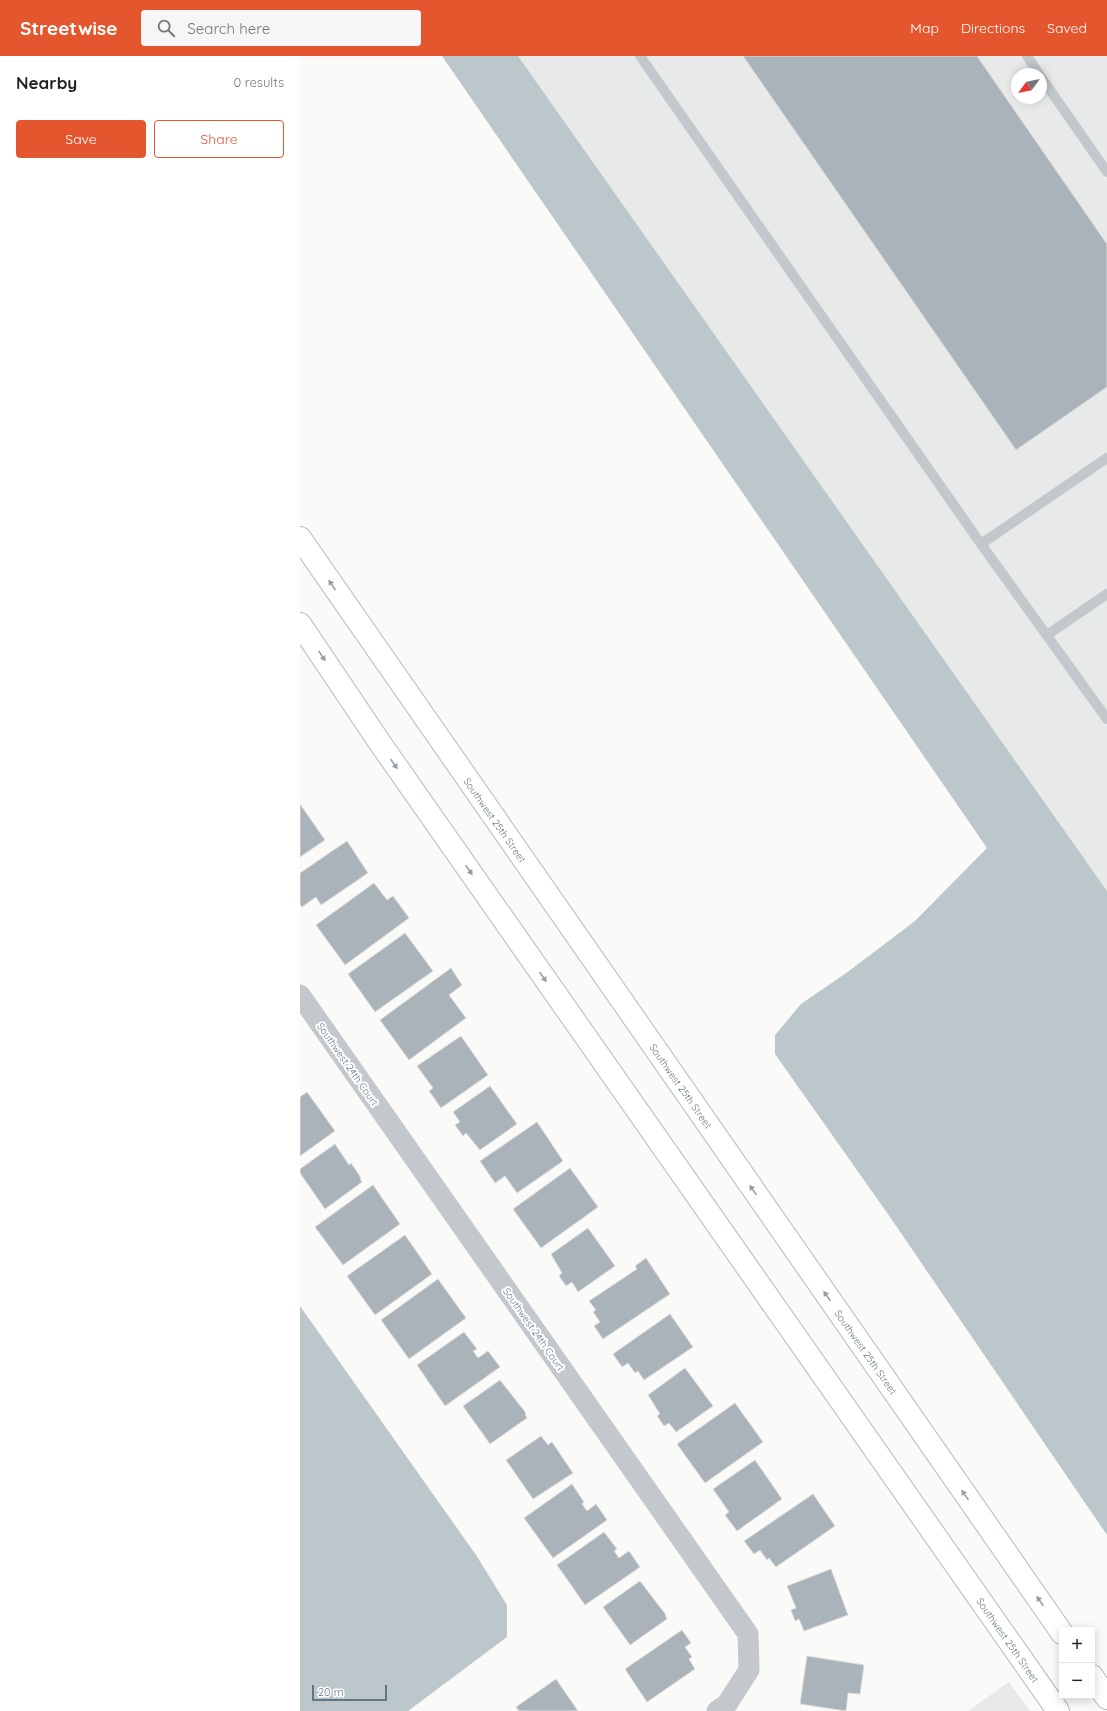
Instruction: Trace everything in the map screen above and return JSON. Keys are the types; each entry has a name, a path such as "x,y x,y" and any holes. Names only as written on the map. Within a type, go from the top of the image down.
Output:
{"street":[{"name":"Southwest 25th Street","path":"300,538 1059,1629"},
{"name":"Southwest 25th Street","path":"300,624 389,756 1058,1711"},
{"name":"Southwest 24th Court","path":"300,995 748,1634 749,1670 727,1704 717,1711"},
{"path":"1095,1680 1107,1698"}],"lane":[{"path":"640,56 981,544 1107,718"},
{"path":"1027,56 1035,68"},
{"path":"1047,86 1107,172"},
{"path":"981,544 1107,458"},
{"path":"1047,635 1107,594"}],"shaded area":[{"path":"442,56 518,56 1107,891 1107,1535 890,1217 775,1054 775,1035 801,1004 849,971 915,921 987,848"},
{"path":"518,56 1107,56 1107,891 1004,746"},
{"path":"300,1306 476,1555 507,1605 507,1637 408,1711 300,1711"},
{"path":"1009,1682 1030,1711 968,1711"}],"building":[{"path":"743,56 977,56 1107,244 1107,387 1016,450"},
{"path":"300,804 325,840 300,857"},
{"path":"347,841 368,873 321,905 316,897 302,907 300,905 300,873"},
{"path":"374,883 387,900 393,896 409,918 345,965 316,925"},
{"path":"405,933 433,971 375,1012 348,974"},
{"path":"451,968 462,985 449,995 466,1018 409,1060 380,1020"},
{"path":"461,1036 488,1075 441,1108 429,1091 433,1088 417,1066"},
{"path":"490,1086 517,1124 480,1150 466,1133 463,1136 455,1125 460,1122 453,1112"},
{"path":"307,1092 335,1131 300,1156 300,1097"},
{"path":"537,1122 563,1161 517,1193 505,1176 495,1183 480,1161"},
{"path":"335,1144 349,1165 351,1163 362,1182 325,1209 300,1173 300,1169"},
{"path":"570,1168 598,1207 541,1248 513,1209"},
{"path":"373,1185 400,1224 343,1265 315,1227"},
{"path":"588,1228 615,1266 578,1292 572,1282 566,1286 559,1276 562,1273 551,1254"},
{"path":"405,1235 432,1274 375,1315 347,1276"},
{"path":"646,1258 670,1294 603,1339 594,1326 600,1322 593,1312 596,1310 589,1301 637,1269 635,1266"},
{"path":"438,1279 466,1318 409,1359 381,1320"},
{"path":"670,1314 693,1347 644,1380 638,1371 635,1373 628,1363 622,1367 613,1354"},
{"path":"464,1332 477,1349 473,1351 478,1358 488,1351 500,1367 445,1406 417,1365"},
{"path":"685,1368 713,1406 676,1432 669,1423 664,1426 657,1416 660,1414 648,1395"},
{"path":"500,1380 526,1413 527,1418 490,1444 463,1406"},
{"path":"735,1403 763,1442 705,1483 677,1444"},
{"path":"541,1436 548,1445 552,1442 573,1473 533,1499 506,1460"},
{"path":"755,1460 782,1499 737,1531 725,1515 729,1512 713,1489"},
{"path":"572,1484 584,1502 582,1504 587,1511 596,1504 607,1520 553,1558 524,1518"},
{"path":"813,1494 835,1526 776,1567 769,1558 767,1560 760,1550 754,1554 744,1541"},
{"path":"604,1532 617,1549 614,1551 619,1558 629,1551 640,1567 585,1605 557,1565"},
{"path":"831,1569 848,1615 804,1631 799,1619 795,1621 791,1610 796,1608 787,1586"},
{"path":"640,1581 666,1615 667,1619 630,1645 603,1607"},
{"path":"682,1630 691,1643 685,1647 692,1657 689,1659 695,1669 647,1702 625,1669"},
{"path":"807,1656 864,1665 860,1694 848,1693 846,1711 800,1704"},
{"path":"556,1679 578,1711 519,1711 516,1707"}]}
